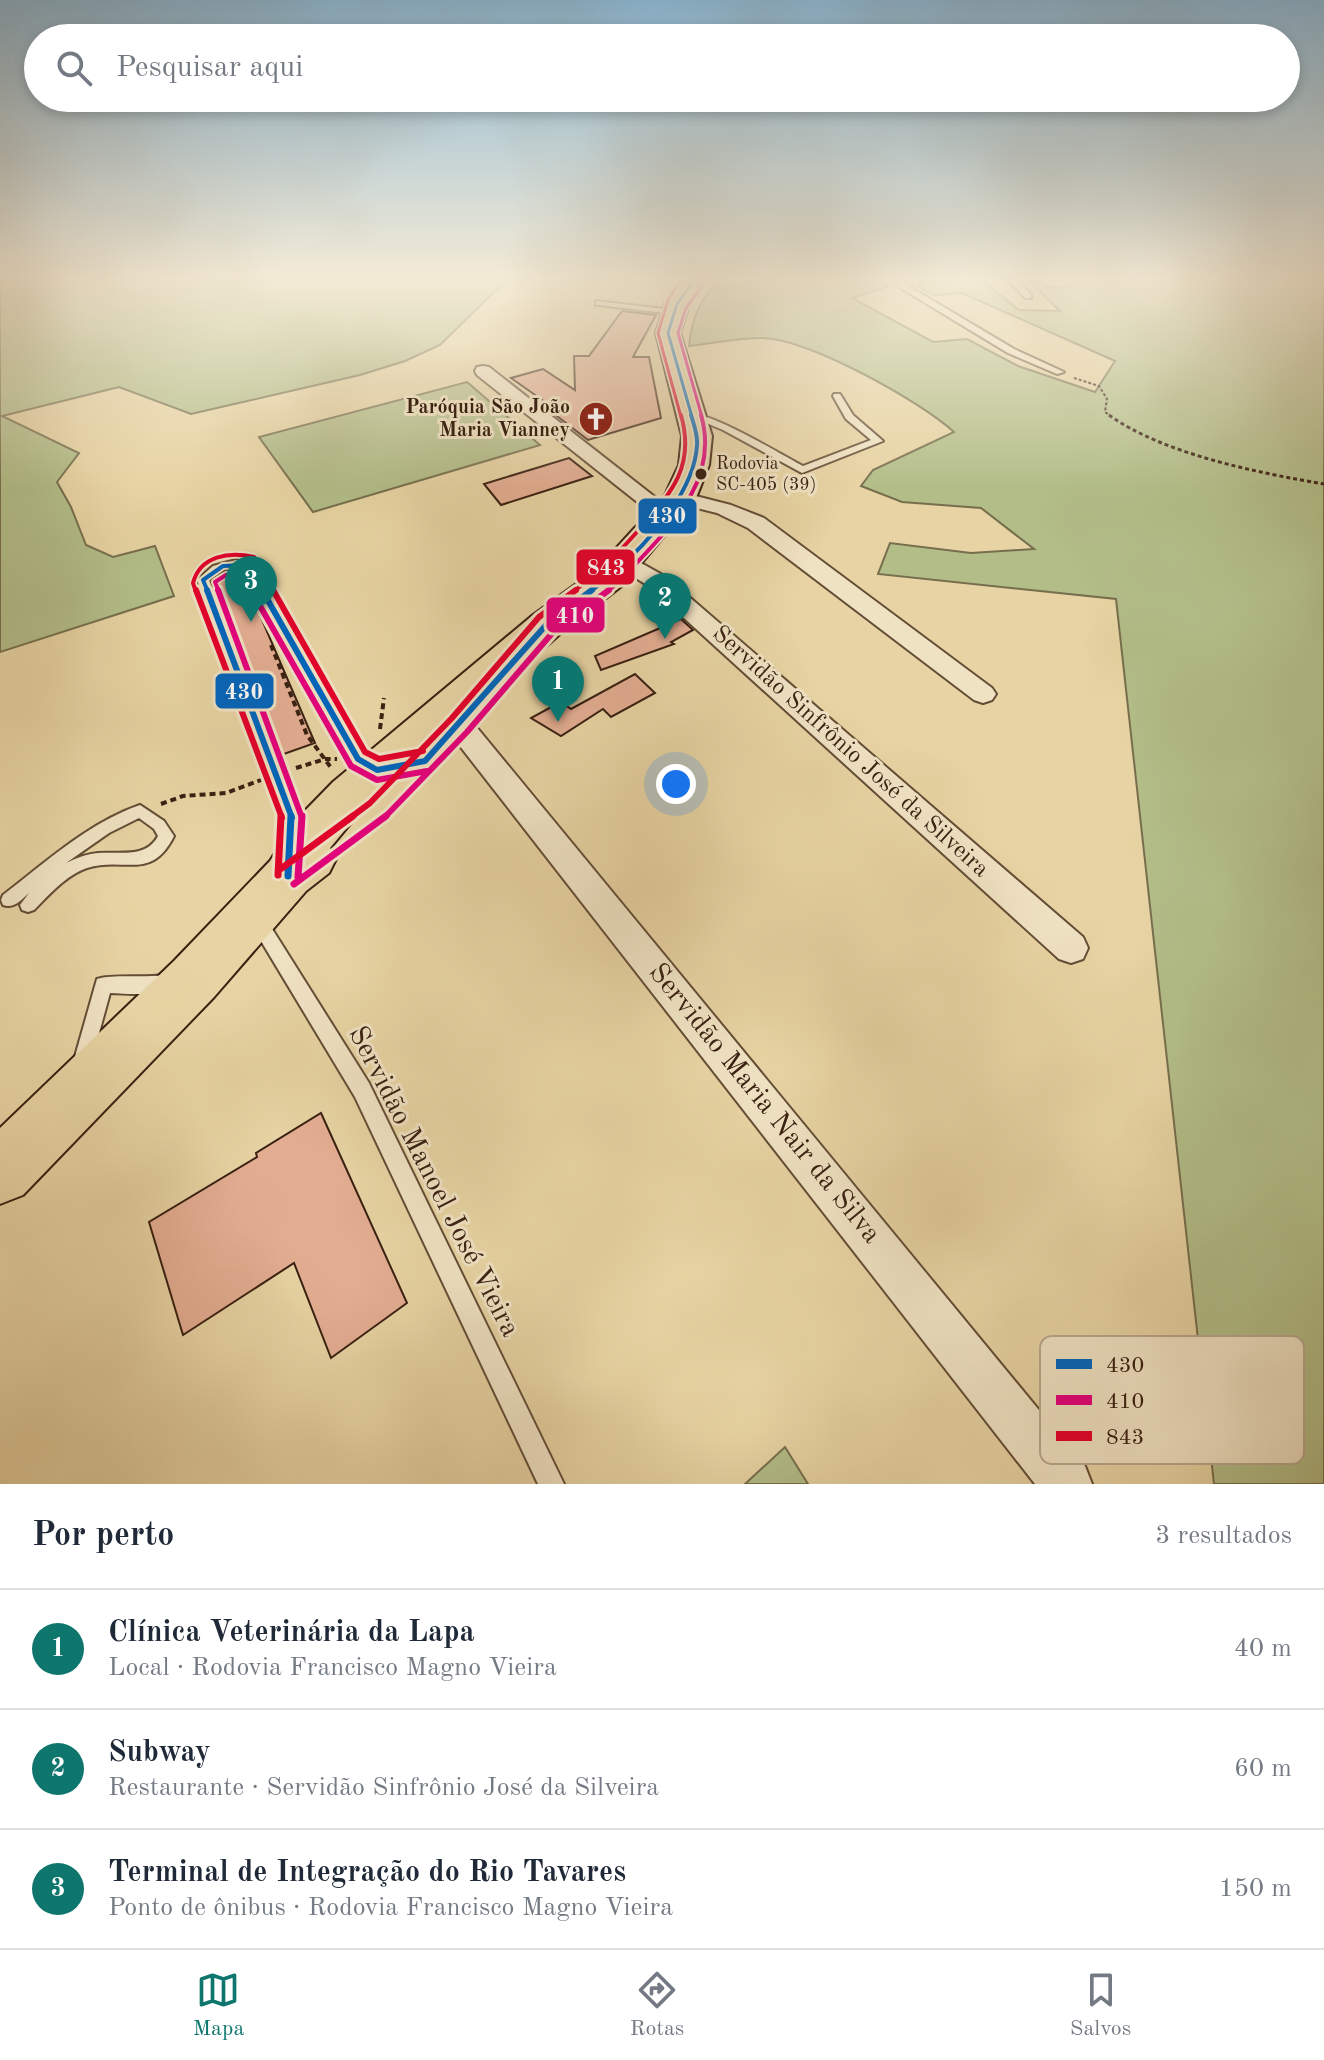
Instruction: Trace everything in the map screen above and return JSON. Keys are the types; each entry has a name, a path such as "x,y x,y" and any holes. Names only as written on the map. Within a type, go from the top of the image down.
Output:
{"main road":[{"path":"288,876 352,770 610,577 673,507 688,483 697,449 692,415 671,349"},
{"path":"0,1172 194,979 288,876 377,811 459,725 547,624"}],"street":[{"path":"483,371 673,507 724,509 756,523 983,694"},
{"name":"Servidão Sinfrônio José da Silveira","path":"625,561 658,582 1071,948"},
{"name":"Servidão Maria Nair da Silva","path":"459,725 1040,1450"},
{"name":"Servidão Maria Nair da Silva","path":"1051,1464 1067,1484"}],"lane":[{"path":"1008,349 1060,372"},
{"path":"692,415 726,428 802,470 878,441 849,417 837,396"},
{"path":"288,876 292,818 203,580 209,572 225,565 248,565 352,770 425,761"},
{"path":"9,900 88,836 140,811 159,825 166,836 153,854 135,859 90,860 63,872 28,905"},
{"name":"Servidão Manoel José Vieira","path":"253,913 362,1090 551,1484"}],"path":[{"path":"1060,372 1099,386 1107,399 1105,412 1131,431 1251,472 1324,484"},
{"path":"269,638 307,735 352,770"},
{"path":"140,811 183,796 226,793 278,774 352,770"}],"green space":[{"path":"0,349 431,349 360,375 191,414 119,387 2,416 79,453 57,482 86,545 113,557 155,546 174,596 0,652"},
{"path":"808,349 986,349 1018,366 1095,392 1115,361 1089,349 1324,349 1324,1484 1214,1484 1212,1464 1304,1464 1304,1336 1198,1336 1116,599 878,574 890,543 971,553 1034,549 981,508 902,502 861,486 873,470 954,432 891,389"},
{"path":"467,382 540,445 313,512 259,437"},
{"path":"785,1447 808,1484 745,1484"}],"building":[{"path":"594,349 637,349 633,357 649,357 661,418 588,440 553,413 555,409 511,378 543,369 575,390 574,356 589,356"},
{"path":"569,458 592,476 501,505 484,484"},
{"path":"230,571 241,571 315,743 281,755 213,581"},
{"path":"681,619 693,630 671,642 674,644 601,670 595,656"},
{"path":"635,674 655,693 611,717 603,709 561,736 531,718 553,706 556,708 564,704 571,709"},
{"path":"321,1113 407,1303 331,1358 294,1263 183,1335 149,1222 257,1157 256,1153"}],"transit line":[{"name":"843","path":"282,868 370,803 452,718 539,617 603,570 671,493 684,462 687,437 663,349"},
{"name":"430","path":"288,876 292,818 203,580 223,566 248,565 358,759 377,770 425,761 547,624 610,577 667,516 688,483 697,449 697,436 673,349"},
{"name":"410","path":"294,884 384,818 467,732 554,631 617,584 688,504 704,468 707,435 683,349"},
{"name":"843","path":"278,875 282,819 193,583 195,574 208,561 236,554 254,557 365,752 379,759 423,751"},
{"name":"410","path":"298,877 302,815 215,582 226,575 242,574 351,766 377,780 427,771"}],"place":[{"name":"Paróquia São João Maria Vianney","path":"596,419"},
{"name":"Rodovia SC-405 (39)","path":"701,474"},
{"name":"Terminal de Integração do Rio Tavares","path":"251,622"},
{"name":"Subway","path":"665,639"},
{"name":"Clínica Veterinária da Lapa","path":"558,722"}]}
